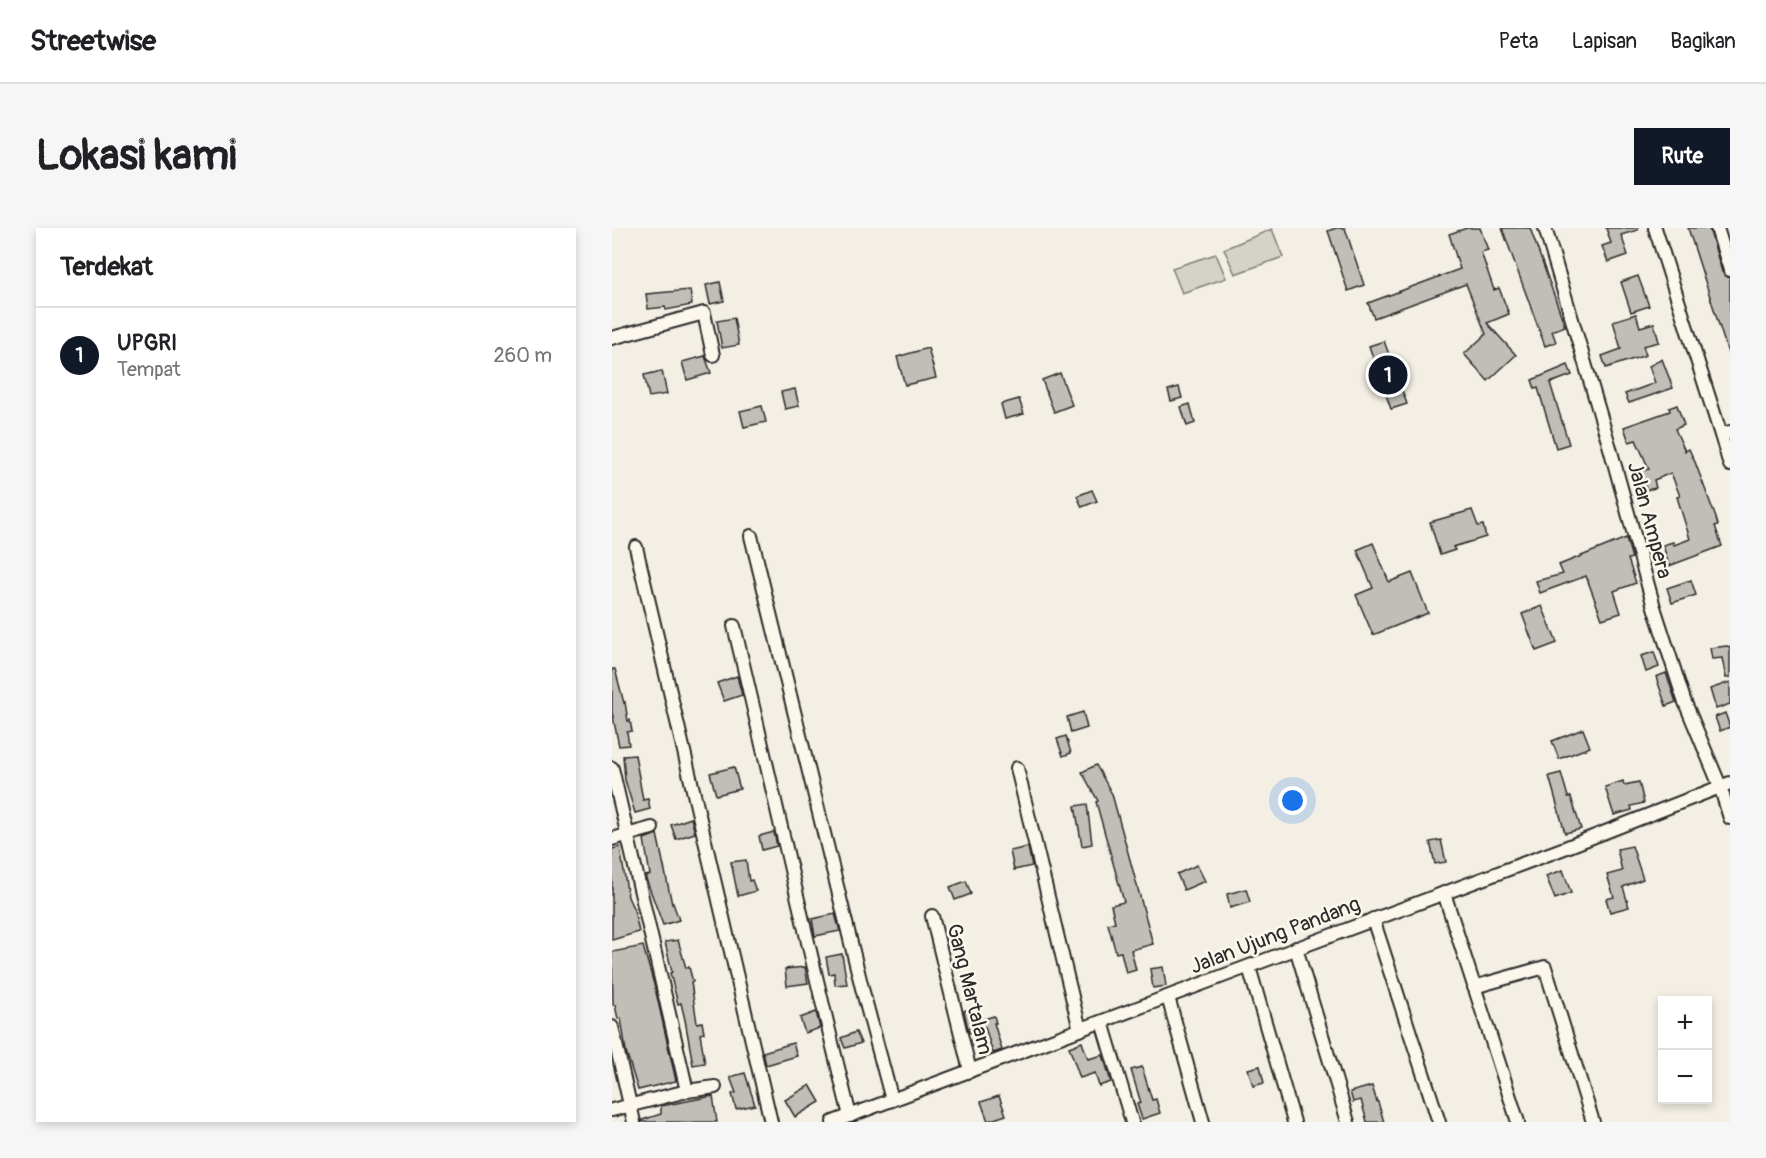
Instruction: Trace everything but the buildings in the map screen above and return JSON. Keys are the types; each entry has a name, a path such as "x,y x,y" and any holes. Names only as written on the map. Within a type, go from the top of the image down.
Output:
{"street":[{"name":"Jalan Ampera","path":"1545,228 1654,607 1684,700 1725,785 1730,818"},
{"path":"1655,228 1725,434 1730,465"},
{"path":"1717,228 1730,270"},
{"path":"612,338 704,313 713,355"},
{"path":"751,536 862,992 891,1100"},
{"path":"636,547 771,1122"},
{"path":"734,626 850,1116"},
{"path":"612,768 687,1091"},
{"path":"1017,768 1080,1030"},
{"name":"Jalan Ujung Pandang","path":"833,1122 1562,849 1725,785"},
{"path":"612,839 652,828"},
{"path":"1444,893 1518,1122"},
{"name":"Gang Martalam","path":"932,916 970,1071"},
{"path":"1373,919 1439,1122"},
{"path":"1296,948 1348,1122"},
{"path":"1249,967 1294,1122"},
{"path":"1474,987 1545,967 1593,1122"},
{"path":"1168,996 1203,1122"},
{"path":"1102,1022 1132,1122"},
{"path":"612,1027 634,1122"},
{"path":"612,1110 687,1091 715,1087"}],"shaded area":[{"path":"1272,229 1283,257 1235,274 1224,249"},
{"path":"1216,254 1226,278 1182,293 1172,268"}],"place":[{"name":"UPGRI","path":"1388,375"}]}
